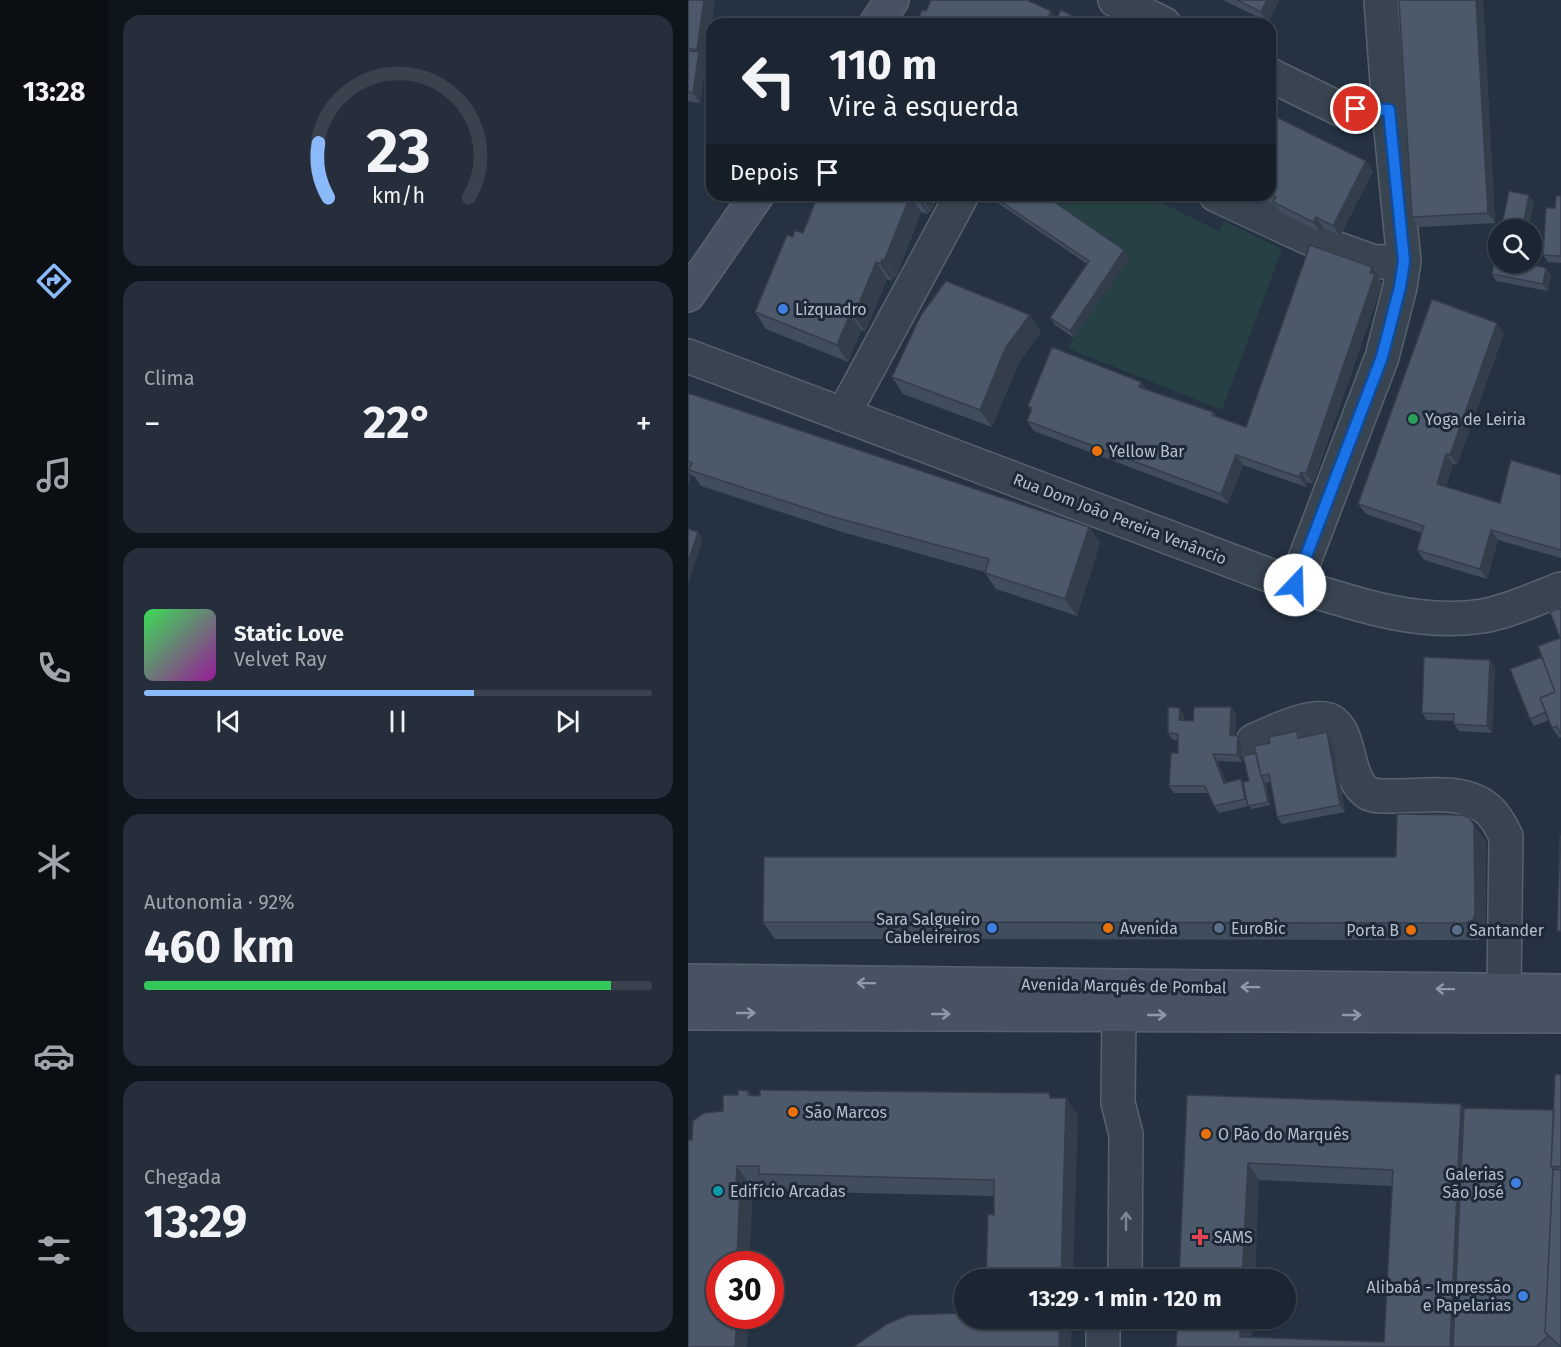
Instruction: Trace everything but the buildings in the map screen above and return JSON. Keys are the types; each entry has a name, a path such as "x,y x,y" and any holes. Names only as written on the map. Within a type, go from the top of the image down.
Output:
{"main road":[{"path":"880,18 892,0"},
{"path":"688,294 753,201"},
{"name":"Avenida Marquês de Pombal","path":"688,981 1561,991"},
{"name":"Avenida Marquês de Pombal","path":"688,1013 1561,1016"}],"street":[{"path":"1115,0 1152,18"},
{"path":"1295,585 1382,357 1400,287 1404,261 1381,0"},
{"path":"1276,78 1340,109 1389,110"},
{"path":"844,415 959,201"},
{"path":"1229,201 1313,240 1374,262 1404,261"},
{"name":"Rua Dom João Pereira Venâncio","path":"688,356 1295,585 1369,608 1411,616 1481,616 1509,610 1561,589"},
{"path":"1253,741 1278,730 1319,718 1331,721 1339,729 1357,781 1368,793 1383,796 1460,796 1476,801 1493,815 1506,836 1504,990"},
{"path":"1118,1014 1118,1103 1126,1134 1125,1269"},
{"path":"1104,1269 1105,1134 1118,1103"},
{"path":"1103,1329 1103,1347"},
{"path":"1125,1329 1125,1347"}],"green space":[{"path":"1048,201 1158,201 1219,231 1224,221 1282,249 1222,410 1067,348 1129,257"}],"place":[{"name":"Lizquadro","path":"783,309"},
{"name":"Yoga de Leiria","path":"1413,419"},
{"name":"Yellow Bar","path":"1097,451"},
{"name":"Sara Salgueiro Cabeleireiros","path":"992,928"},
{"name":"Avenida","path":"1108,928"},
{"name":"EuroBic","path":"1219,928"},
{"name":"Porta B","path":"1411,930"},
{"name":"Santander","path":"1457,930"},
{"name":"São Marcos","path":"793,1112"},
{"name":"O Pão do Marquês","path":"1206,1134"},
{"name":"Galerias São José","path":"1516,1183"},
{"name":"Edifício Arcadas","path":"718,1191"},
{"name":"SAMS","path":"1200,1237"},
{"name":"Alibabá - Impressão e Papelarias","path":"1523,1296"}],"route":[{"path":"1295,585 1382,357 1400,287 1404,261 1389,110 1356,109"}]}
